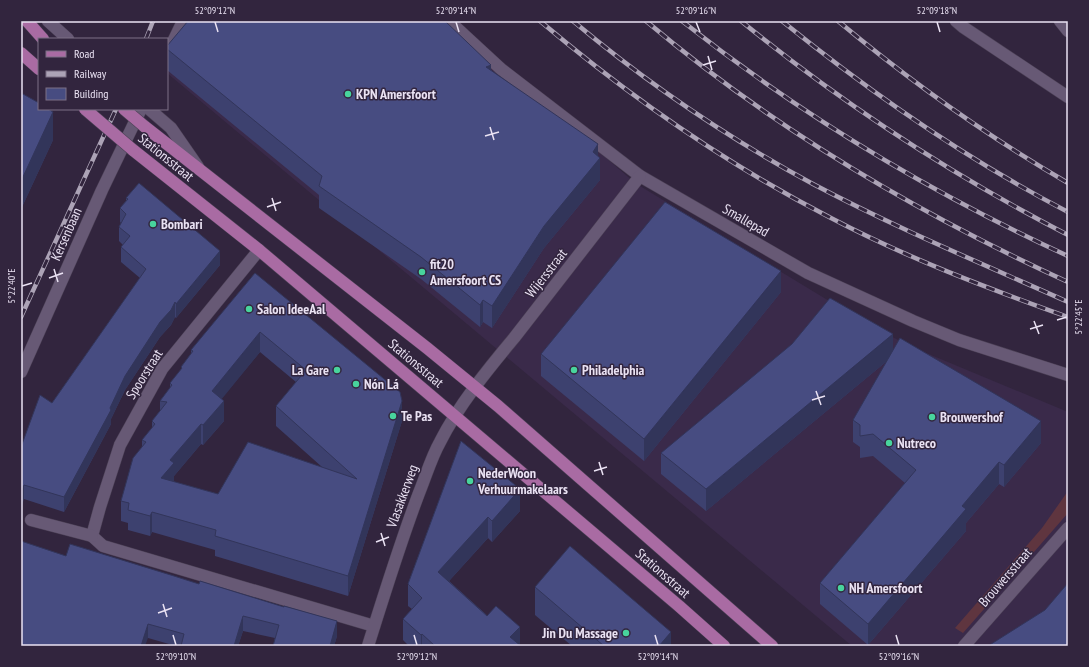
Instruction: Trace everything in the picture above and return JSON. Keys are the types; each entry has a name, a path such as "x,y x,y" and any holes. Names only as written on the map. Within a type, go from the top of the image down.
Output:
{"main road":[{"path":"27,21 42,38"},
{"path":"21,53 38,67"},
{"name":"Stationsstraat","path":"86,110 133,150 259,250 456,416 724,646"},
{"name":"Stationsstraat","path":"125,110 427,348 520,424 772,646"}],"street":[{"path":"48,21 67,38"},
{"path":"168,52 183,21"},
{"name":"Smallepad","path":"449,21 501,69 640,176 808,273 958,340 1068,375"},
{"path":"956,21 1068,97"},
{"path":"1060,21 1068,31"},
{"name":"Kersenbaan","path":"21,372 102,190 141,110"},
{"name":"Stationsstraat","path":"151,111 171,128 201,170"},
{"name":"Wijersstraat","path":"475,387 640,176"},
{"name":"Spoorstraat","path":"92,536 120,445 162,369 259,250"},
{"name":"Vlasakkerweg","path":"368,646 410,516 431,461 440,441 475,387"},
{"path":"31,520 92,536 103,546 374,626"},
{"name":"Brouwersstraat","path":"964,646 1068,528"}],"shaded area":[{"path":"483,50 635,183 839,307 907,345 1068,412 1068,646 852,646 168,74 168,52"},
{"path":"1068,491 1068,513 963,633 955,628 1042,528"}],"building":[{"path":"188,21 445,21 491,65 486,67 598,144 593,152 600,158 544,226 492,306 483,300 480,305 421,257 319,186 322,176 168,50 168,45"},
{"path":"23,94 38,102 38,110 50,110 53,112 22,179 21,179 21,95"},
{"path":"139,183 220,251 176,304 175,302 171,310 160,322 125,376 110,408 111,410 64,497 24,485 21,493 21,447 40,395 52,403 146,269 121,247 130,236 119,227 126,214 120,208 128,199 126,198"},
{"path":"665,202 781,271 644,439 541,354"},
{"path":"255,273 400,392 402,401 348,576 215,536 216,530 152,512 150,516 128,510 129,503 121,501 133,458 146,442 142,440 155,424 152,421 167,402 160,401 172,385 170,383 193,351 191,350","holes":["260,332 306,370 276,406 357,479 248,442 218,494 161,478 174,463 170,460 201,424 203,425 224,401 212,391"]},
{"path":"830,298 893,334 706,489 661,453 792,344"},
{"path":"900,338 1041,421 1004,465 999,462 962,506 966,509 868,624 820,583 916,470 873,434 860,436 860,425 853,420"},
{"path":"461,441 520,489 492,521 488,517 438,572 487,616 496,606 520,627 510,637 521,646 435,646 403,619 422,598 408,584"},
{"path":"21,541 66,556 70,544 199,584 200,581 284,607 337,621 330,646 273,646 279,625 243,616 234,646 181,646 184,634 148,624 141,646 21,646"},
{"path":"570,546 671,632 659,646 604,646 535,587"},
{"path":"1068,583 1068,646 988,646 1045,610"}],"railway":[{"path":"146,38 153,21"},
{"path":"540,21 609,76 680,128 754,175 792,197 860,233 918,259 1007,295 1068,317"},
{"path":"573,21 659,88 719,129 781,166 876,216 1068,302"},
{"path":"646,21 694,60 744,97 848,166 956,227 1068,282"},
{"path":"682,21 773,89 868,150 967,206 1068,256"},
{"path":"741,21 819,81 899,137 982,188 1068,235"},
{"path":"782,21 850,74 920,124 993,170 1068,212"},
{"path":"838,21 893,65 950,107 1008,146 1068,183"},
{"path":"21,317 116,110"}],"place":[{"name":"KPN Amersfoort","path":"348,94"},
{"name":"Bombari","path":"153,224"},
{"name":"fit20 Amersfoort CS","path":"422,272"},
{"name":"Salon IdeeAal","path":"249,309"},
{"name":"La Gare","path":"337,370"},
{"name":"Philadelphia","path":"574,370"},
{"name":"Nón Lá","path":"356,384"},
{"name":"Te Pas","path":"393,416"},
{"name":"Brouwershof","path":"932,417"},
{"name":"Nutreco","path":"889,443"},
{"name":"NederWoon Verhuurmakelaars","path":"470,481"},
{"name":"NH Amersfoort","path":"841,588"},
{"name":"Jin Du Massage","path":"626,633"}]}
